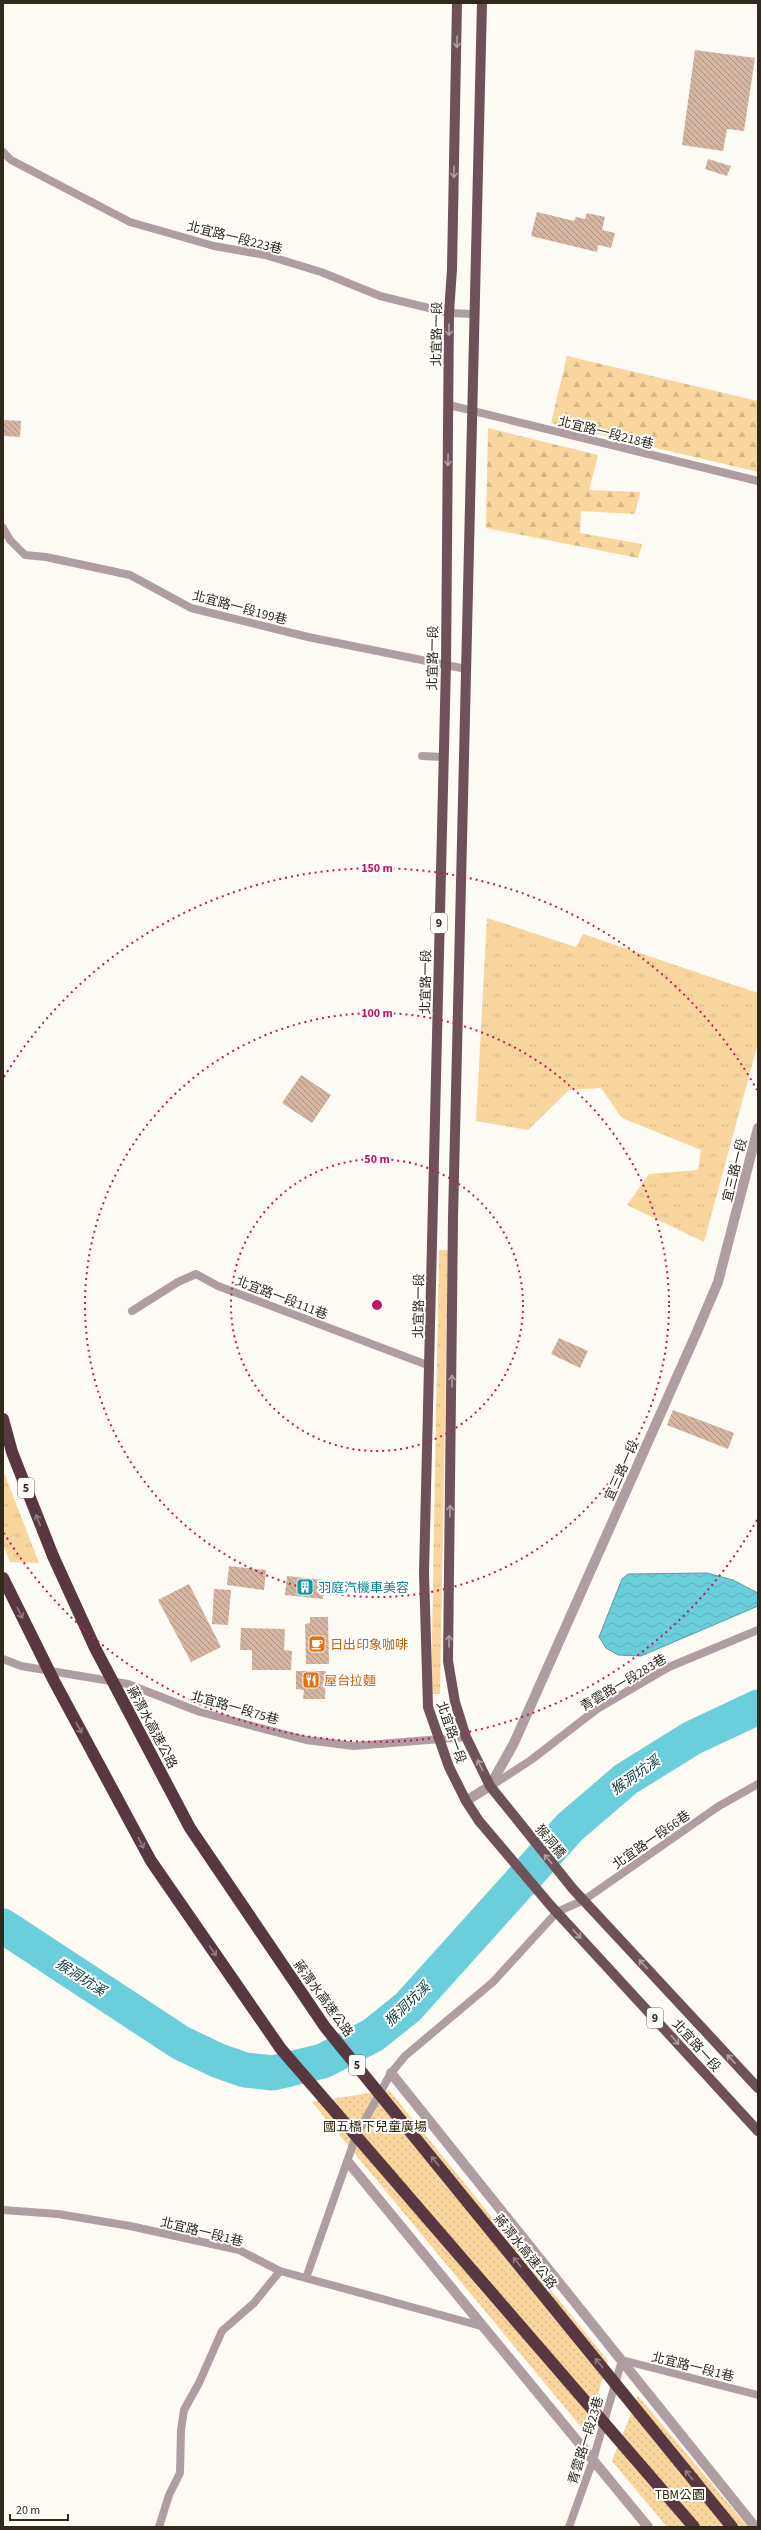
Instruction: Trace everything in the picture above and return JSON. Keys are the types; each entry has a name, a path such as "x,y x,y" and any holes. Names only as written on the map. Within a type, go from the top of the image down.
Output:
{"highway":[{"name":"蔣渭水高速公路","path":"3,1418 12,1452 56,1563 95,1648 190,1828 325,2027 732,2527"},
{"path":"3,1578 54,1681 152,1861 281,2049 694,2527"}],"main road":[{"name":"北宜路一段","path":"458,3 452,269 449,313 446,665 424,1573 427,1697 438,1740 466,1801 485,1828 554,1909 758,2132"},
{"name":"北宜路一段","path":"482,3 470,412 466,669 453,1218 448,1661 455,1702 466,1737 490,1786 508,1810"},
{"name":"猴洞橋","path":"508,1810 573,1889"},
{"name":"北宜路一段","path":"573,1889 758,2088"}],"street":[{"name":"宜三路一段","path":"466,1801 490,1786 514,1743 710,1302 718,1282 756,1150 758,1128"},
{"path":"391,2073 755,2527"},
{"path":"348,2162 481,2326 648,2527"}],"lane":[{"name":"北宜路一段223巷","path":"3,152 11,160 130,222 214,246 265,256 321,272 380,296 449,313 474,314"},
{"name":"北宜路一段218巷","path":"449,405 470,412 758,481"},
{"name":"北宜路一段199巷","path":"3,528 10,540 25,555 46,557 130,575 191,608 308,637 466,669"},
{"path":"422,756 443,757"},
{"name":"北宜路一段111巷","path":"132,1311 178,1282 196,1274 218,1286 430,1366"},
{"name":"青雲路一段283巷","path":"490,1786 531,1760 596,1709 669,1667 758,1630"},
{"name":"北宜路一段75巷","path":"3,1658 21,1666 128,1684 200,1712 306,1740 354,1746 466,1737"},
{"name":"北宜路一段66巷","path":"554,1909 584,1900 719,1806 758,1784"},
{"path":"306,2278 356,2136 391,2073 405,2056 493,1982 554,1909"},
{"name":"北宜路一段1巷","path":"3,2210 58,2214 130,2226 239,2250 280,2271 373,2298 481,2326"},
{"path":"159,2527 169,2495 180,2473 181,2430 184,2410 199,2383 222,2331 254,2303 280,2271"},
{"name":"北宜路一段1巷","path":"622,2360 758,2395"},
{"name":"青雲路一段23巷","path":"569,2527 593,2460 622,2360"}],"green space":[{"path":"567,356 758,401 758,472 551,423"},
{"path":"488,428 598,455 589,490 640,492 635,514 581,511 580,533 642,544 638,558 486,528"},
{"path":"487,918 576,947 583,934 758,993 758,1043 704,1242 627,1205 649,1174 698,1170 701,1150 622,1118 601,1088 569,1090 528,1130 476,1121"},
{"path":"439,1250 448,1250 440,1694 431,1694"},
{"path":"3,1470 39,1563 10,1562 3,1545"},
{"name":"國五橋下兒童廣場","path":"389,2090 608,2361 586,2433 312,2102"},
{"name":"TBM公園","path":"638,2396 748,2527 667,2527 612,2461"}],"water":[{"path":"707,1573 733,1580 758,1593 758,1606 641,1656 618,1655 606,1648 599,1637 622,1579 628,1574"}],"building":[{"path":"695,50 755,58 744,131 727,129 723,151 682,145"},
{"path":"708,159 731,166 727,176 705,169"},
{"path":"537,212 574,221 576,217 585,219 587,213 605,217 602,230 615,233 611,248 598,245 597,252 531,236"},
{"path":"3,420 21,421 20,437 3,436"},
{"path":"301,1075 331,1095 312,1123 282,1103"},
{"path":"559,1338 588,1351 580,1368 551,1354"},
{"path":"673,1410 734,1433 728,1449 667,1425"},
{"path":"229,1566 266,1570 264,1590 227,1585"},
{"name":"羽庭汽機車美容","path":"287,1576 324,1580 323,1599 285,1595"},
{"path":"189,1584 221,1647 191,1662 158,1600"},
{"path":"214,1589 231,1590 228,1625 212,1624"},
{"name":"日出印象咖啡","path":"310,1617 328,1617 329,1664 306,1664 305,1624 310,1623"},
{"path":"241,1628 285,1629 284,1650 292,1651 291,1670 252,1670 252,1650 240,1650"},
{"name":"屋台拉麵","path":"296,1671 326,1671 325,1699 303,1699 304,1690 296,1689"}],"waterway":[{"name":"猴洞坑溪","path":"3,1926 181,2043 219,2061 245,2070 273,2073 323,2061 373,2035 408,2007 570,1827 626,1779 692,1738 758,1707"}],"place":[{"name":"羽庭汽機車美容","path":"305,1587"},
{"name":"日出印象咖啡","path":"317,1644"},
{"name":"屋台拉麵","path":"311,1680"}]}
